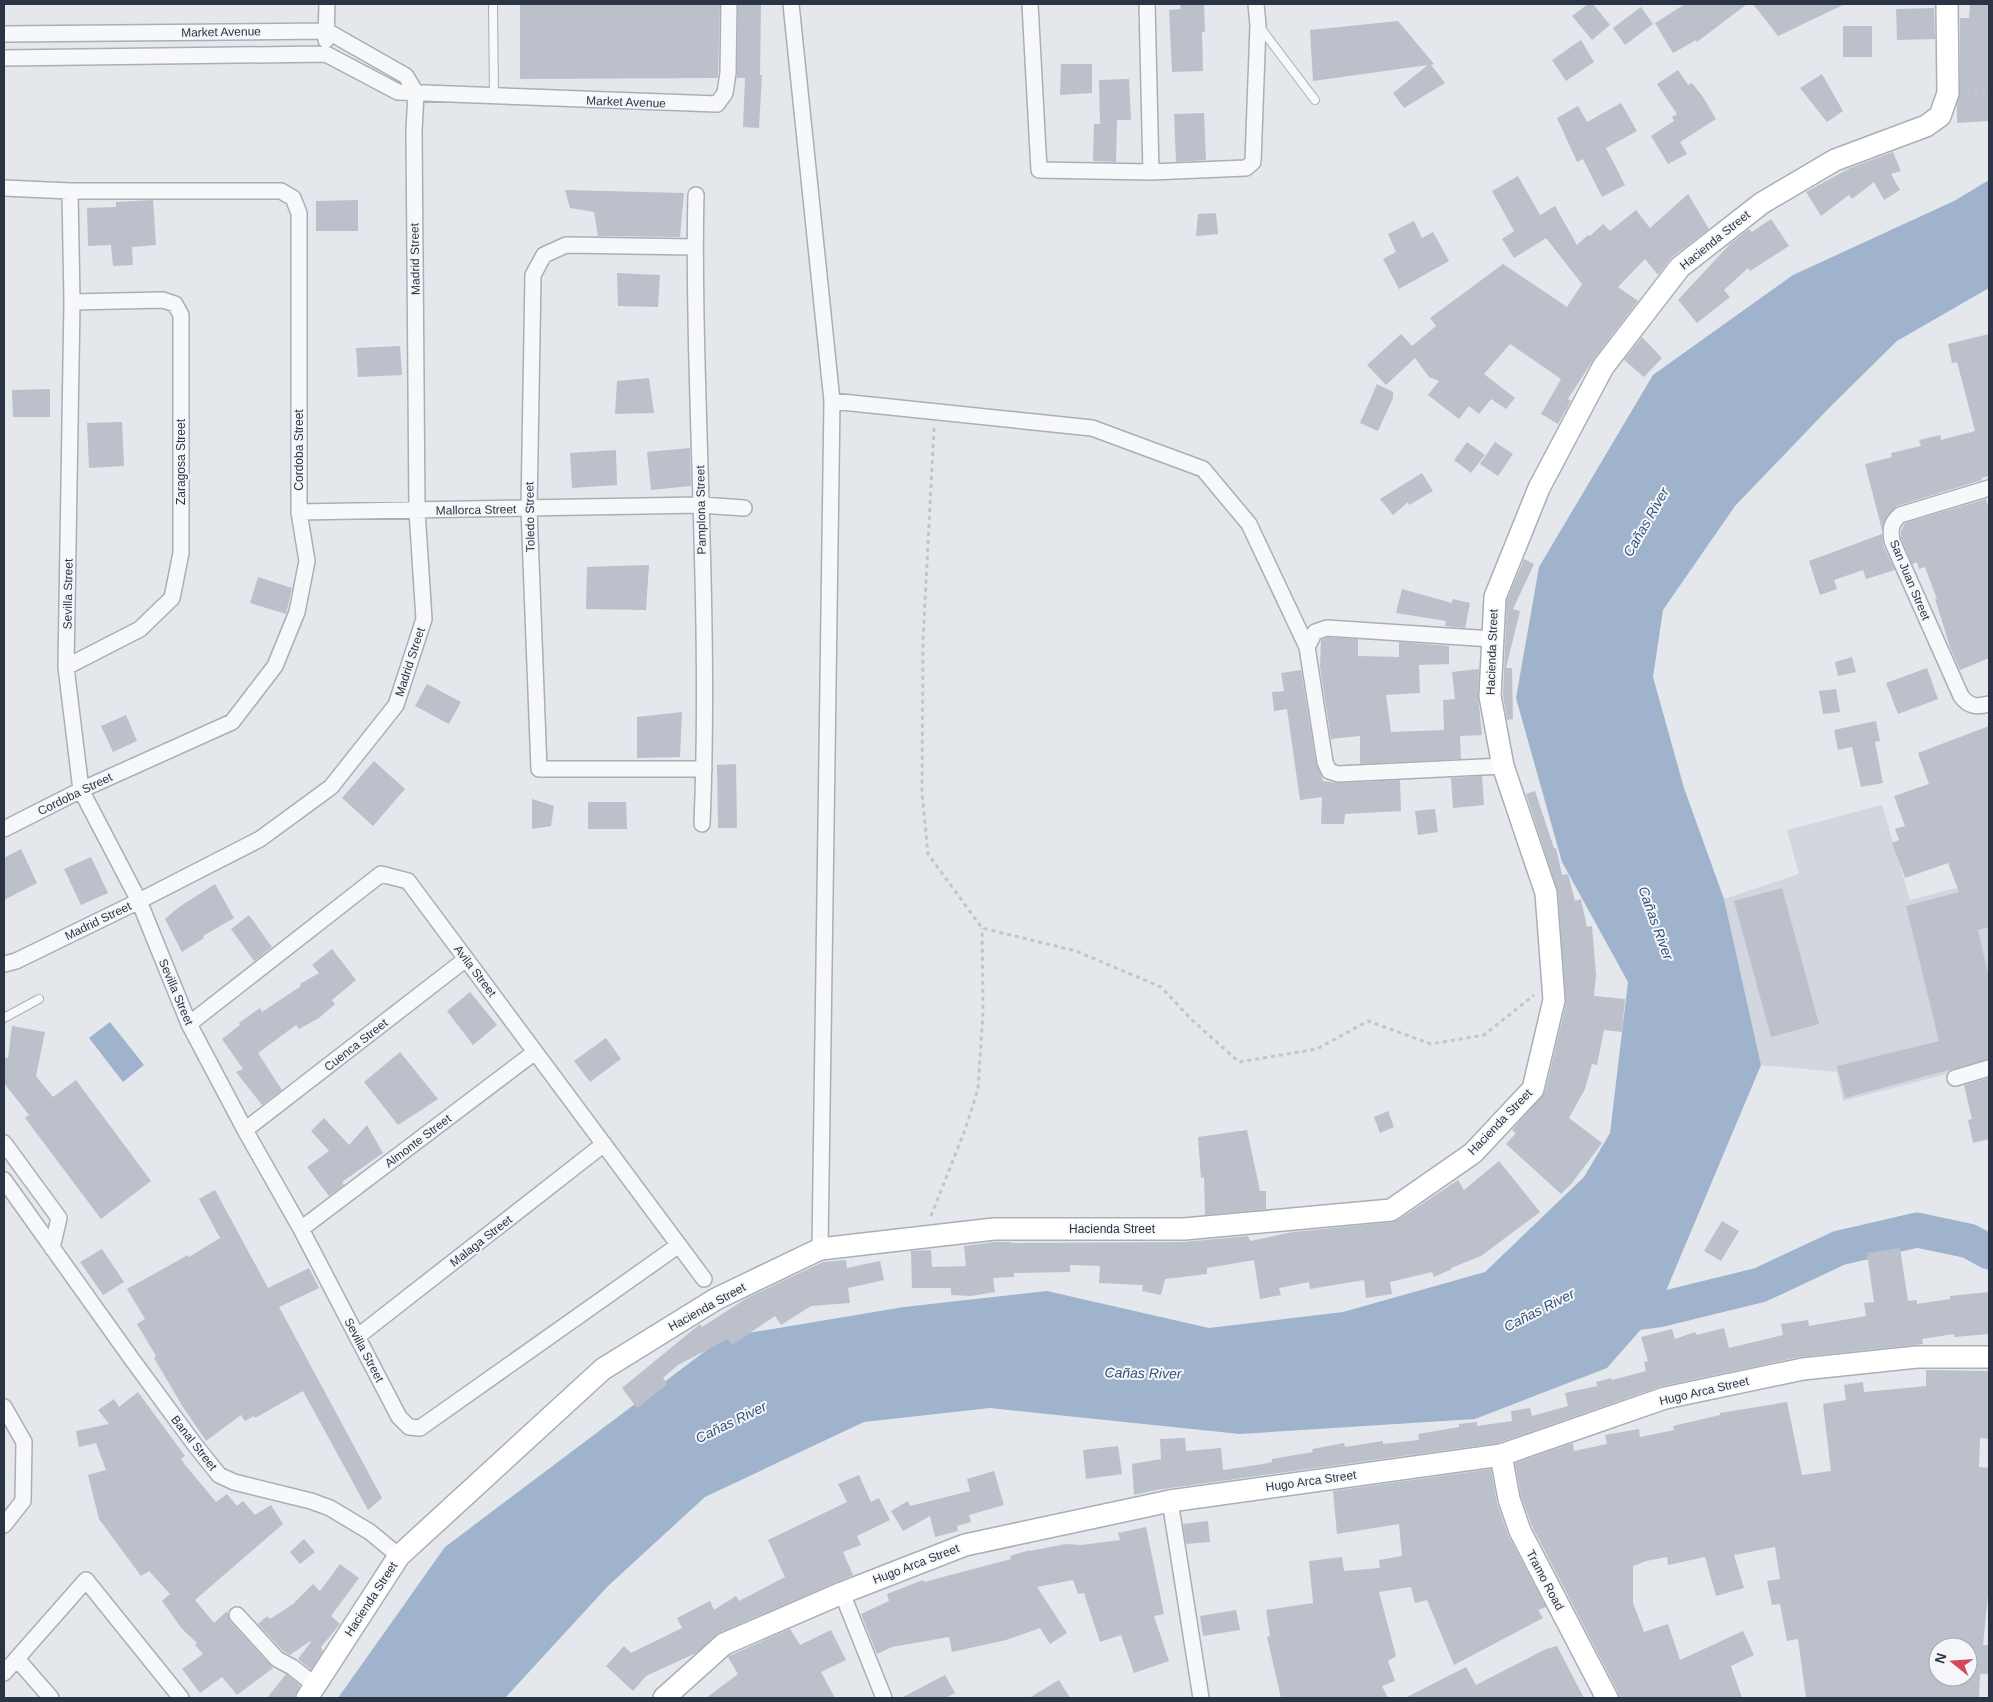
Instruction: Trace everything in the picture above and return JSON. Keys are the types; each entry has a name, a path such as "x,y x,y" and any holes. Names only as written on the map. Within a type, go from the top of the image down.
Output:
{"street":[{"path":"326,54 327,4"},
{"name":"Market Avenue","path":"4,58 326,54 398,92 717,104 725,93 728,72 729,4"},
{"path":"791,4 832,402 820,1249"},
{"path":"1030,4 1039,170 1152,172 1246,168 1253,162 1258,25 1256,4"},
{"path":"1147,4 1152,172"},
{"name":"Hacienda Street","path":"311,1692 399,1556 603,1368 716,1299 820,1249 994,1229 1184,1229 1391,1210 1473,1153 1533,1089 1554,1000 1546,893 1504,766 1490,696 1495,597 1539,488 1603,367 1680,267 1762,203 1835,160 1926,126 1940,116 1948,93 1947,4"},
{"path":"327,30 406,76 416,93"},
{"name":"Market Avenue","path":"4,34 327,30"},
{"name":"Madrid Street","path":"4,971 10,963 139,901 260,839 331,787 396,705 424,619 417,511 414,131 416,93"},
{"name":"Cordoba Street","path":"4,188 70,191 281,191 293,198 299,213 299,512 307,561 297,612 275,666 232,722 81,790 4,829"},
{"name":"Sevilla Street","path":"70,191 72,302 66,667 81,790 139,901 189,1024 301,1230 399,1417 409,1427 420,1428 679,1245"},
{"name":"Pamplona Street","path":"696,195 694,247 701,505 704,769 702,824"},
{"name":"Toledo Street","path":"694,247 566,245 544,255 533,275 529,509 540,769 704,769"},
{"name":"Zaragosa Street","path":"66,667 140,629 172,598 181,553 181,315 175,304 163,300 72,302"},
{"path":"832,402 1092,428 1203,469 1249,524 1307,647 1325,762 1329,771 1338,774 1504,766"},
{"name":"San Juan Street","path":"1989,488 1900,515 1893,522 1890,531 1892,541 1958,691 1967,703 1977,706 1989,704"},
{"name":"Mallorca Street","path":"299,512 701,505 744,508"},
{"path":"1307,647 1315,632 1327,628 1492,639"},
{"name":"Avila Street","path":"189,1024 381,874 408,881 704,1278"},
{"name":"Cuenca Street","path":"245,1130 466,959"},
{"name":"Almonte Street","path":"301,1230 535,1052"},
{"path":"1955,1078 1989,1068"},
{"path":"4,1142 59,1218 52,1248"},
{"name":"Malaga Street","path":"357,1337 604,1144"},
{"name":"Banal Street","path":"4,1180 195,1445 219,1474 234,1482 311,1501 330,1508 370,1532 399,1556"},
{"path":"39,1231 59,1218"},
{"name":"Hugo Arca Street","path":"664,1698 724,1644 842,1593 965,1545 1170,1501 1501,1455 1665,1398 1802,1369 1917,1357 1989,1357"},
{"path":"4,1407 24,1442 24,1501 4,1525"},
{"name":"Tramo Road","path":"1501,1455 1509,1499 1520,1531 1607,1698"},
{"path":"1170,1501 1201,1698"},
{"path":"4,1673 86,1580 181,1698"},
{"path":"842,1593 884,1698"},
{"path":"237,1615 277,1659 292,1667 311,1692"},
{"path":"16,1659 51,1698"}],"lane":[{"path":"493,4 494,97"},
{"path":"1258,25 1315,100"},
{"path":"4,1018 39,1000"}],"path":[{"path":"921,1237 941,1194 978,1089 982,1012 982,928 928,854 922,793 923,639 934,428"},
{"path":"982,928 1076,951 1161,987 1191,1019 1239,1062 1317,1049 1368,1021 1431,1044 1484,1034 1552,981"}],"shaded area":[{"path":"1882,805 1910,900 1989,879 1989,1063 1843,1101 1837,1072 1761,1065 1724,899 1799,874 1787,830"}],"water":[{"name":"Cañas River","path":"1989,180 1989,288 1897,341 1830,407 1735,506 1663,610 1653,677 1684,788 1724,899 1761,1065 1658,1310 1607,1368 1475,1419 1240,1434 990,1408 864,1422 705,1497 608,1586 505,1698 338,1698 445,1547 724,1337 904,1307 1047,1291 1209,1328 1343,1312 1485,1272 1584,1177 1610,1133 1628,982 1562,862 1516,698 1539,567 1653,375 1793,275 1954,201"},
{"path":"110,1022 144,1065 123,1082 89,1038"}],"building":[{"path":"520,4 720,4 718,78 520,79"},
{"path":"738,4 761,4 760,75 762,75 759,128 743,127 745,78 737,78"},
{"path":"1180,4 1204,4 1205,32 1202,32 1203,71 1172,72 1169,10 1181,9"},
{"path":"1588,4 1593,4 1610,25 1592,40 1572,16"},
{"path":"1685,4 1747,4 1697,42 1696,40 1673,53 1655,23"},
{"path":"1753,4 1845,4 1778,36"},
{"path":"1970,4 1989,4 1989,121 1957,123 1957,105 1960,93 1960,18 1969,18"},
{"path":"1641,7 1653,24 1625,45 1613,28"},
{"path":"1934,8 1935,39 1897,40 1896,9"},
{"path":"1398,21 1434,64 1431,65 1445,83 1404,108 1393,93 1428,65 1313,81 1310,30"},
{"path":"1843,26 1872,26 1872,57 1843,57"},
{"path":"1581,40 1594,62 1566,81 1552,60"},
{"path":"1061,64 1092,64 1092,93 1060,95"},
{"path":"1678,70 1688,85 1692,83 1703,97 1716,119 1680,142 1687,154 1668,164 1651,136 1674,121 1672,117 1677,114 1657,84"},
{"path":"1822,74 1843,111 1827,122 1800,88"},
{"path":"1129,79 1131,120 1117,120 1116,162 1093,161 1094,124 1100,124 1099,80"},
{"path":"1621,103 1637,131 1606,148 1625,185 1602,197 1583,159 1577,162 1557,118 1578,106 1587,122"},
{"path":"1204,113 1206,160 1176,162 1174,114"},
{"path":"1893,152 1901,171 1891,174 1900,190 1884,200 1874,182 1852,199 1849,195 1821,216 1806,192 1850,168"},
{"path":"1518,176 1540,215 1555,206 1577,245 1603,224 1610,231 1636,210 1650,228 1688,194 1709,229 1672,257 1658,275 1645,259 1618,287 1638,301 1593,360 1568,399 1571,401 1558,424 1541,414 1561,379 1510,344 1484,374 1515,398 1506,409 1491,399 1479,414 1469,406 1459,419 1428,395 1439,381 1429,377 1415,358 1386,385 1367,365 1401,334 1412,346 1436,326 1430,318 1503,264 1567,307 1582,284 1546,238 1514,258 1502,239 1514,231 1492,191"},
{"path":"565,190 684,193 680,237 598,236 594,212 570,208"},
{"path":"153,200 156,245 132,247 133,265 113,266 111,245 88,246 87,208 116,207 116,202"},
{"path":"358,200 358,231 316,231 316,201"},
{"path":"1216,213 1218,234 1196,236 1198,214"},
{"path":"1771,219 1789,246 1750,271 1748,268 1724,290 1730,297 1697,323 1678,300 1730,244 1749,229 1752,232"},
{"path":"1414,221 1422,238 1433,232 1449,261 1399,289 1383,259 1396,252 1388,234"},
{"path":"617,273 660,275 658,307 618,306"},
{"path":"1989,334 1989,476 1981,478 1982,480 1897,506 1887,516 1882,530 1865,464 1892,457 1891,453 1921,446 1919,440 1940,435 1941,440 1975,431 1957,362 1952,363 1948,344"},
{"path":"1642,337 1662,358 1644,377 1624,360"},
{"path":"400,346 402,375 358,377 356,348"},
{"path":"649,378 654,413 615,414 617,381"},
{"path":"1377,384 1393,392 1393,398 1378,431 1360,423"},
{"path":"50,389 50,417 13,417 12,390"},
{"path":"122,422 124,466 89,468 87,423"},
{"path":"1467,442 1485,455 1471,473 1454,460"},
{"path":"1495,442 1513,454 1498,476 1480,464"},
{"path":"690,448 691,486 651,490 647,452"},
{"path":"616,450 617,485 572,488 570,453"},
{"path":"1422,473 1433,491 1409,505 1408,502 1393,515 1380,499"},
{"path":"1986,499 1989,510 1989,658 1960,670 1950,647 1935,599 1937,599 1925,567 1919,569 1917,562 1912,564 1901,538 1901,531 1905,523"},
{"path":"1882,534 1883,545 1895,570 1866,579 1863,570 1834,580 1837,589 1820,595 1809,561"},
{"path":"1524,559 1534,564 1513,609 1520,611 1506,668 1512,668 1513,719 1507,720 1503,695 1507,600"},
{"path":"649,565 646,610 586,609 587,567"},
{"path":"258,577 292,588 286,614 250,603"},
{"path":"1402,589 1452,603 1452,599 1470,603 1465,628 1445,626 1446,621 1396,613"},
{"path":"1328,637 1358,639 1358,656 1399,657 1399,642 1449,646 1449,664 1419,665 1420,693 1386,695 1391,732 1444,730 1443,700 1455,699 1452,672 1479,669 1478,696 1482,735 1460,736 1461,759 1360,764 1360,736 1331,739 1320,667 1321,640"},
{"path":"1852,657 1856,672 1838,676 1835,662"},
{"path":"1927,668 1938,699 1898,714 1886,683"},
{"path":"1301,670 1316,763 1323,781 1338,783 1400,780 1401,811 1345,814 1344,824 1321,824 1322,797 1300,800 1287,709 1274,711 1272,692 1284,691 1281,673"},
{"path":"427,684 461,702 449,724 415,706"},
{"path":"1836,689 1840,712 1823,714 1819,691"},
{"path":"682,712 680,757 637,758 637,717"},
{"path":"126,715 137,741 113,752 101,726"},
{"path":"1876,721 1880,741 1875,742 1883,783 1861,787 1852,747 1838,750 1834,730"},
{"path":"1989,726 1989,927 1978,930 1989,978 1989,1059 1845,1098 1837,1066 1939,1041 1906,906 1959,892 1948,863 1905,878 1892,843 1899,840 1895,829 1905,826 1894,796 1929,784 1918,753"},
{"path":"374,761 405,789 373,826 342,798"},
{"path":"736,764 737,828 718,828 717,765"},
{"path":"1482,776 1484,805 1453,808 1451,778"},
{"path":"1535,791 1554,848 1556,848 1562,875 1568,874 1575,901 1581,899 1587,927 1592,926 1596,975 1594,996 1625,999 1622,1032 1604,1030 1597,1065 1592,1064 1585,1089 1569,1118 1602,1143 1572,1183 1561,1194 1506,1144 1516,1133 1512,1130 1545,1092 1566,1003 1558,892 1526,794"},
{"path":"532,799 554,806 551,826 532,829"},
{"path":"588,802 626,802 627,829 588,829"},
{"path":"1435,809 1438,832 1418,835 1415,811"},
{"path":"21,849 37,883 4,900 4,858"},
{"path":"91,857 108,893 81,905 64,869"},
{"path":"215,884 234,918 203,936 204,938 182,952 165,919 179,907"},
{"path":"1782,888 1819,1024 1771,1037 1734,901"},
{"path":"249,915 272,947 254,961 231,929"},
{"path":"332,949 356,980 332,1000 335,1004 319,1018 299,1029 296,1025 258,1053 282,1090 262,1105 236,1072 243,1069 222,1039 240,1025 239,1023 260,1008 262,1012 301,986 300,984 319,973 312,965"},
{"path":"470,992 497,1025 473,1045 447,1011"},
{"path":"12,1026 45,1032 36,1076 53,1097 76,1080 151,1181 101,1219 25,1118 29,1115 4,1083 4,1058 8,1058"},
{"path":"606,1038 621,1059 590,1082 574,1061"},
{"path":"400,1052 438,1099 398,1125 364,1082"},
{"path":"1989,1078 1989,1139 1973,1143 1968,1120 1972,1119 1964,1085"},
{"path":"1388,1111 1394,1127 1380,1133 1374,1117"},
{"path":"324,1118 349,1145 367,1125 383,1153 342,1182 344,1185 329,1196 307,1167 329,1151 311,1131"},
{"path":"1247,1130 1260,1191 1266,1191 1266,1209 1205,1215 1204,1177 1201,1178 1198,1137"},
{"path":"1499,1161 1540,1212 1481,1256 1434,1277 1432,1272 1390,1282 1392,1294 1366,1298 1364,1280 1310,1289 1309,1282 1279,1288 1281,1295 1260,1299 1254,1260 1207,1268 1207,1274 1165,1279 1161,1295 1142,1291 1143,1285 1099,1283 1100,1266 1070,1265 1070,1272 1014,1273 1014,1277 993,1278 995,1292 971,1296 951,1295 951,1288 912,1288 911,1251 931,1250 932,1267 966,1266 964,1246 995,1242 1184,1242 1248,1236 1250,1241 1293,1232 1392,1222 1398,1220 1458,1180 1464,1190"},
{"path":"215,1190 268,1288 309,1268 319,1288 279,1307 382,1498 368,1510 303,1391 255,1418 254,1416 245,1421 241,1415 206,1441 154,1358 156,1356 137,1324 145,1319 127,1289 188,1255 189,1257 220,1238 199,1199"},
{"path":"1722,1221 1739,1231 1721,1261 1704,1251"},
{"path":"1900,1248 1908,1301 1917,1300 1917,1304 1950,1299 1950,1296 1989,1292 1989,1334 1954,1337 1954,1334 1922,1339 1923,1344 1800,1357 1662,1386 1498,1443 1156,1490 1134,1495 1132,1464 1161,1459 1160,1439 1185,1438 1186,1451 1221,1448 1223,1470 1272,1462 1272,1459 1313,1452 1312,1449 1344,1443 1345,1447 1383,1441 1383,1444 1419,1440 1418,1434 1459,1427 1459,1424 1477,1422 1477,1426 1512,1421 1511,1411 1530,1408 1532,1416 1568,1406 1565,1393 1597,1386 1596,1382 1646,1371 1644,1362 1648,1361 1641,1337 1672,1329 1675,1339 1695,1332 1697,1335 1724,1328 1729,1348 1783,1335 1781,1324 1808,1320 1809,1326 1866,1316 1864,1303 1874,1302 1867,1253"},
{"path":"102,1249 124,1282 103,1295 80,1262"},
{"path":"846,1260 847,1268 880,1261 884,1280 848,1288 850,1303 811,1306 781,1325 775,1316 732,1345 728,1339 678,1365 663,1378 668,1384 637,1408 622,1388 700,1324 702,1327 747,1298 823,1262"},
{"path":"1926,1370 1989,1371 1989,1439 1980,1438 1979,1467 1989,1468 1989,1585 1983,1645 1989,1645 1988,1674 1980,1674 1979,1698 1806,1698 1798,1639 1787,1641 1780,1604 1772,1605 1767,1581 1780,1579 1775,1547 1734,1555 1744,1588 1716,1596 1705,1557 1668,1565 1667,1557 1646,1561 1633,1566 1633,1603 1644,1632 1668,1624 1680,1660 1743,1631 1754,1655 1731,1666 1742,1698 1619,1698 1618,1692 1532,1526 1521,1496 1515,1463 1573,1443 1574,1451 1607,1444 1605,1435 1639,1429 1640,1437 1674,1430 1673,1426 1720,1415 1720,1413 1787,1402 1802,1475 1831,1471 1823,1404 1846,1400 1844,1385 1863,1382 1864,1392 1926,1386"},
{"path":"138,1392 185,1456 181,1459 216,1502 227,1494 237,1506 243,1501 255,1515 271,1505 283,1524 195,1600 214,1623 227,1611 230,1621 273,1668 237,1695 222,1677 200,1693 182,1669 203,1654 195,1645 197,1643 182,1629 162,1601 170,1594 149,1571 141,1576 99,1519 88,1475 106,1470 96,1443 79,1447 76,1431 109,1424 98,1410 114,1399 119,1407"},
{"path":"1118,1446 1122,1474 1086,1479 1083,1450"},
{"path":"1491,1469 1497,1503 1508,1535 1546,1607 1538,1610 1543,1618 1454,1665 1427,1600 1415,1603 1411,1587 1379,1592 1396,1656 1388,1661 1395,1681 1382,1686 1388,1698 1281,1698 1267,1637 1270,1636 1266,1610 1313,1603 1309,1561 1342,1557 1344,1571 1380,1568 1379,1560 1402,1556 1399,1524 1337,1534 1333,1491"},
{"path":"994,1471 1004,1505 969,1515 971,1522 957,1526 958,1531 935,1537 930,1516 903,1531 891,1511 908,1501 910,1506 970,1491 967,1479"},
{"path":"859,1475 871,1502 879,1498 890,1520 857,1536 861,1545 843,1552 853,1575 719,1633 696,1653 646,1676 633,1691 606,1666 624,1646 631,1653 682,1628 677,1618 710,1601 714,1610 736,1596 739,1601 785,1577 768,1540 847,1502 838,1484"},
{"path":"1208,1521 1210,1542 1186,1544 1183,1524"},
{"path":"1146,1527 1164,1614 1154,1616 1169,1661 1134,1673 1121,1635 1100,1642 1084,1593 1078,1594 1073,1580 1037,1587 1067,1633 1050,1644 1040,1628 1006,1640 952,1652 949,1637 892,1647 877,1654 861,1614 889,1601 887,1594 923,1580 924,1582 1011,1559 1010,1556 1030,1550 1066,1544 1081,1545 1120,1540 1118,1533"},
{"path":"304,1539 315,1552 300,1564 290,1552"},
{"path":"340,1564 359,1578 331,1616 340,1624 321,1647 323,1651 311,1670 298,1659 310,1641 290,1655 283,1651 258,1624 267,1616 270,1619 293,1604 313,1584 320,1591"},
{"path":"1236,1610 1240,1630 1203,1636 1200,1616"},
{"path":"790,1629 800,1645 831,1630 846,1660 821,1672 835,1698 706,1698 738,1674 728,1657"},
{"path":"1557,1646 1584,1698 1405,1698 1466,1667 1476,1685 1546,1649"},
{"path":"286,1674 300,1685 295,1698 267,1698"},
{"path":"945,1675 955,1693 946,1698 901,1698"},
{"path":"1059,1680 1070,1698 1029,1698"}],"waterway":[{"path":"1611,1316 1658,1310 1760,1285 1839,1248 1917,1230 1969,1241 1989,1252"}]}
